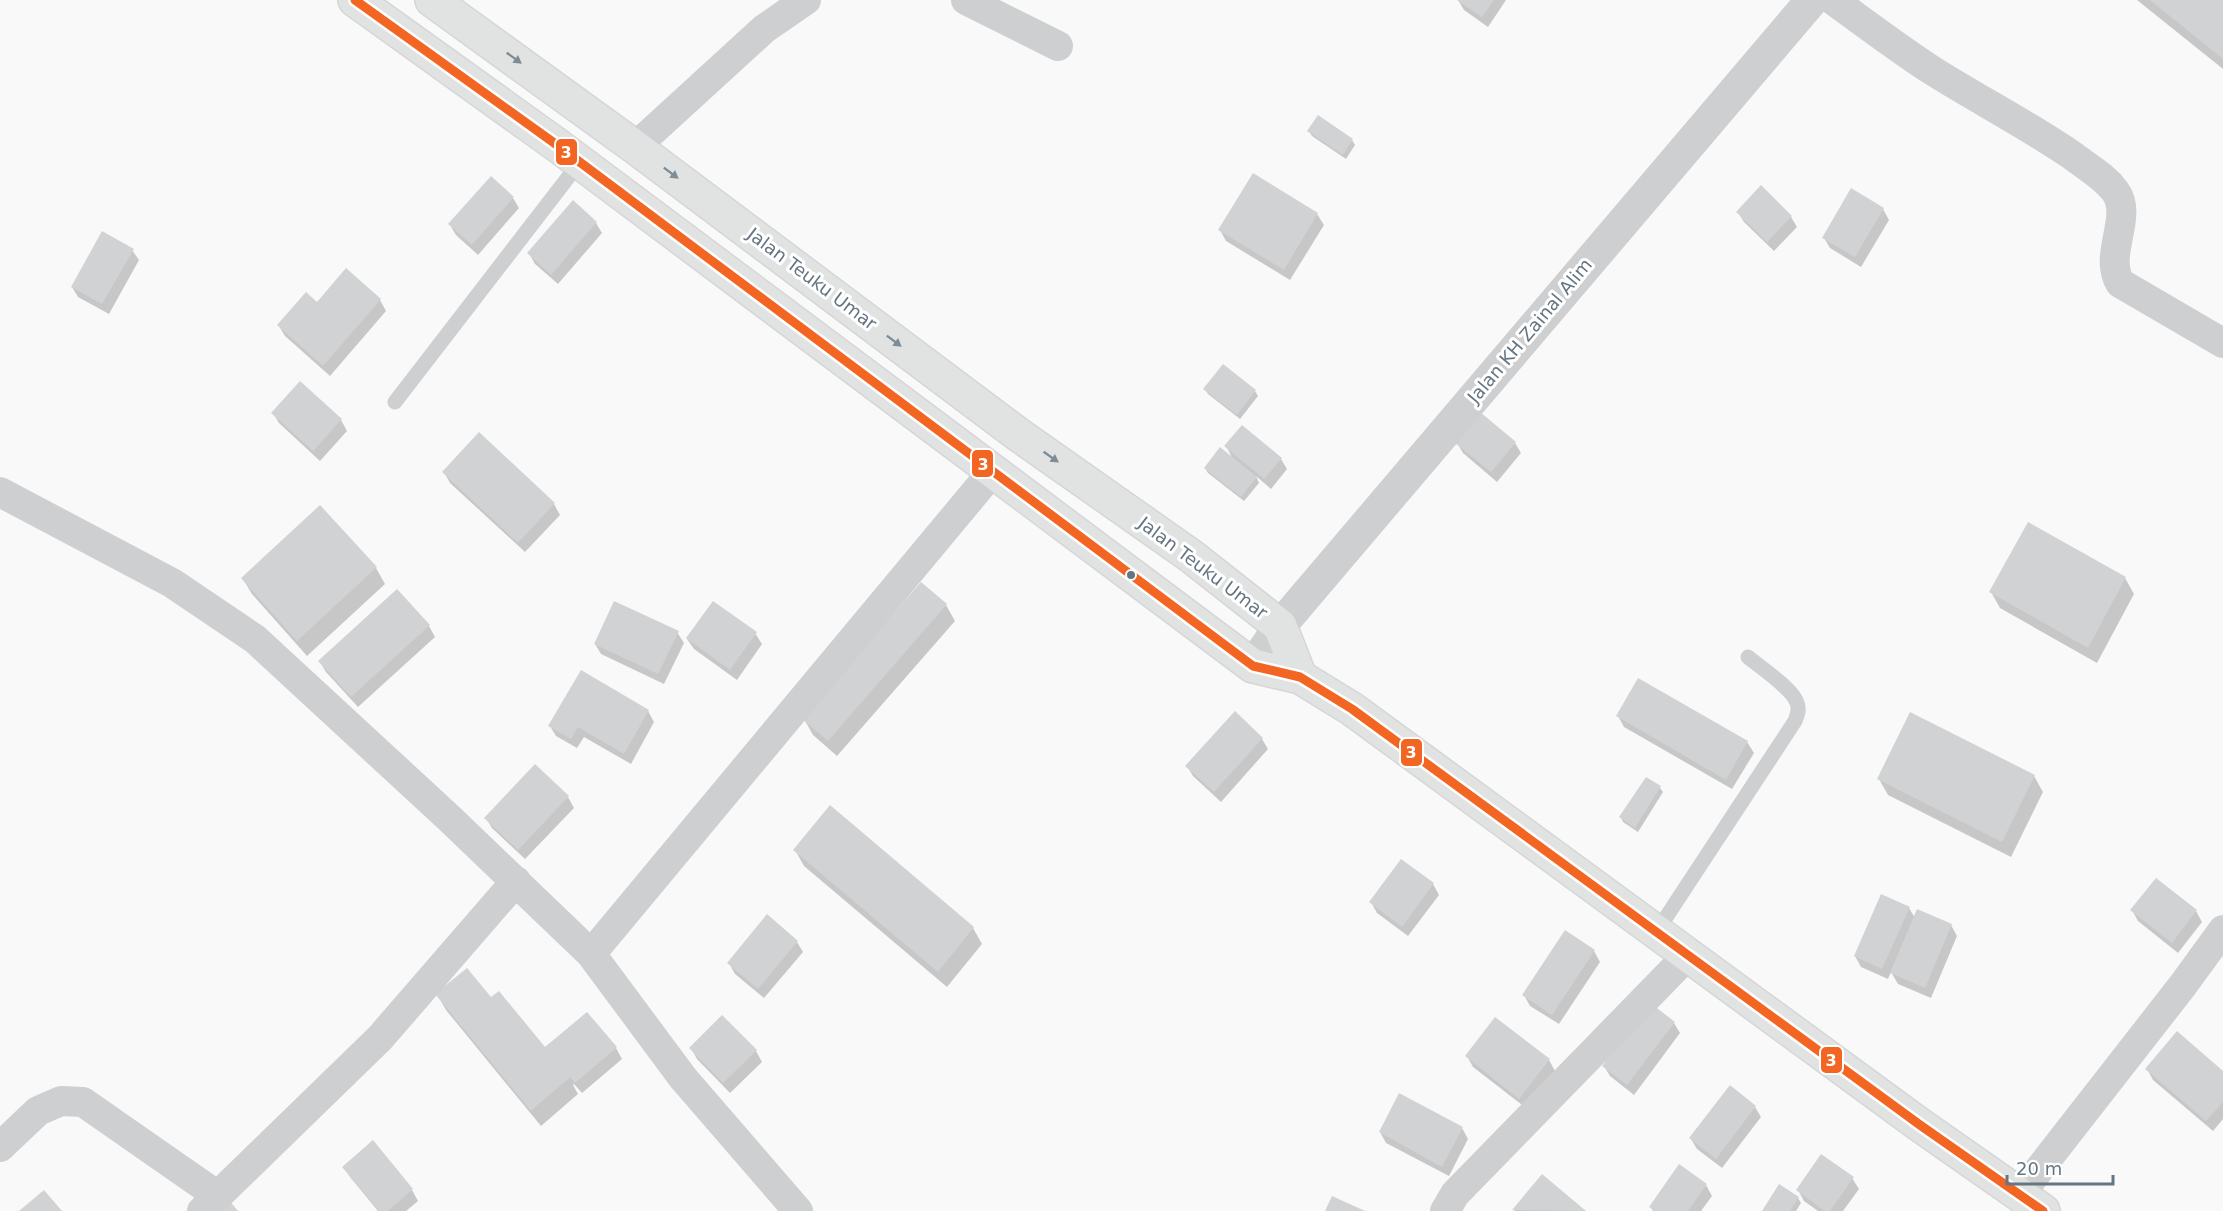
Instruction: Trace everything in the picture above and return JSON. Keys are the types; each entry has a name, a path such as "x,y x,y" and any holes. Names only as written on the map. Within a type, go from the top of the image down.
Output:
{"main road":[{"path":"355,0 580,162 1252,666 1300,677 1352,709 1920,1125 2031,1202"},
{"name":"Jalan Teuku Umar","path":"432,0 635,147 1019,435 1191,556 1280,626 1300,677"},
{"path":"460,76 483,37"}],"street":[{"path":"635,147 764,29 806,0"},
{"path":"966,0 1058,46"},
{"name":"Jalan KH Zainal Alim","path":"1252,666 1280,626 1812,0"},
{"path":"1833,0 1932,70 2050,140 2100,176 2116,192 2122,210 2114,259 2114,274 2120,283 2223,343"},
{"path":"591,954 993,471"},
{"path":"0,492 172,583 255,639 516,881 591,954 683,1078 798,1211"},
{"path":"0,1147 38,1111 61,1101 83,1102 210,1204 380,1038 516,881"},
{"path":"2031,1202 2223,930"},
{"path":"1445,1211 1455,1194 1689,954"}],"lane":[{"path":"395,402 580,162"},
{"path":"1657,931 1795,721 1799,710 1797,700 1748,657"}],"building":[{"path":"1457,0 1494,0 1482,17"},
{"path":"2150,0 2223,0 2223,59"},
{"path":"1318,115 1353,139 1343,155 1307,131"},
{"path":"1253,173 1318,213 1284,270 1218,230"},
{"path":"491,176 514,197 472,245 448,224"},
{"path":"1761,185 1792,216 1767,242 1736,212"},
{"path":"1851,188 1884,208 1855,257 1822,238"},
{"path":"573,200 597,222 551,275 527,253"},
{"path":"102,231 134,249 102,304 71,287"},
{"path":"346,268 381,299 323,366 277,325 306,292 317,302"},
{"path":"1223,364 1256,390 1237,415 1203,389"},
{"path":"300,381 342,419 313,451 271,413"},
{"path":"1480,412 1516,442 1491,472 1455,443"},
{"path":"1242,425 1282,458 1264,479 1224,446"},
{"path":"479,432 555,503 518,543 442,472"},
{"path":"1220,447 1257,477 1241,497 1204,468"},
{"path":"320,505 377,567 297,641 241,578"},
{"path":"2028,522 2126,577 2088,648 1989,592"},
{"path":"921,582 947,604 828,741 802,719"},
{"path":"397,589 430,625 351,697 318,661"},
{"path":"614,601 679,631 658,674 594,644"},
{"path":"713,601 757,632 730,670 686,638"},
{"path":"581,670 649,710 624,754 578,727 571,739 548,726"},
{"path":"1638,678 1748,741 1726,780 1616,716"},
{"path":"1235,711 1263,738 1214,792 1185,766"},
{"path":"1910,712 2035,775 2002,842 1877,779"},
{"path":"535,764 569,796 518,850 484,818"},
{"path":"1646,777 1661,786 1635,828 1619,817"},
{"path":"830,805 974,927 938,972 793,850"},
{"path":"1401,859 1434,883 1402,927 1369,902"},
{"path":"2156,878 2197,910 2172,943 2130,910"},
{"path":"1881,894 1910,907 1882,969 1854,956"},
{"path":"1917,909 1952,924 1925,988 1890,973"},
{"path":"767,914 798,941 758,989 727,963"},
{"path":"1565,930 1595,950 1552,1015 1522,995"},
{"path":"467,968 491,997 499,991 545,1047 587,1012 617,1047 575,1083 570,1077 531,1111 435,994"},
{"path":"1649,1002 1675,1022 1627,1085 1602,1066"},
{"path":"722,1015 757,1050 723,1083 689,1048"},
{"path":"1495,1017 1550,1059 1519,1099 1465,1056"},
{"path":"2177,1031 2223,1071 2223,1102 2206,1121 2145,1069"},
{"path":"1730,1085 1756,1106 1716,1159 1689,1138"},
{"path":"1399,1093 1463,1127 1442,1167 1379,1132"},
{"path":"373,1140 413,1189 388,1211 379,1211 342,1167"},
{"path":"1821,1154 1854,1177 1830,1211 1825,1211 1796,1190"},
{"path":"1679,1164 1707,1184 1688,1211 1655,1211 1649,1207"},
{"path":"1542,1174 1586,1211 1512,1210"},
{"path":"1779,1184 1799,1197 1790,1211 1762,1211"},
{"path":"44,1190 62,1211 19,1211"},
{"path":"1332,1196 1365,1211 1325,1211"},
{"path":"228,1199 238,1211 213,1211"}],"transit line":[{"name":"3","path":"355,0 557,145 1253,666 1300,677 1352,709 1920,1125 2043,1211"}]}
